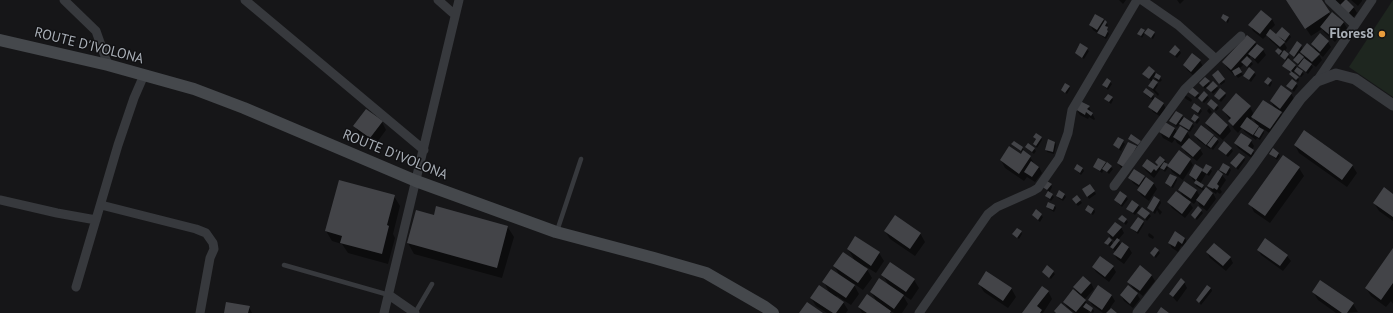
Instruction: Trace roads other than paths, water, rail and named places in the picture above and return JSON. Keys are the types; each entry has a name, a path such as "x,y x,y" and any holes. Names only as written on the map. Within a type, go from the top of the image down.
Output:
{"main road":[{"name":"ROUTE D'IVOLONA","path":"0,40 144,74 194,89 244,108 416,181 556,232 654,258 706,274 773,313"}],"street":[{"path":"64,0 96,31 108,65"},
{"path":"245,0 424,150"},
{"path":"438,0 455,15"},
{"path":"384,313 459,0"},
{"path":"919,313 988,214 997,207 1038,188 1060,158 1068,133 1072,110 1137,0"},
{"path":"1142,0 1178,24 1216,59"},
{"path":"1329,0 1355,25"},
{"path":"1138,313 1250,169 1300,99 1316,81 1372,0"},
{"path":"1114,186 1185,90 1241,36"},
{"path":"76,287 134,98 144,74"},
{"path":"1316,81 1336,74 1355,79 1393,105"},
{"path":"0,200 96,220"},
{"path":"101,205 196,229 206,233 213,243 214,249 210,258 200,313"},
{"path":"389,295 415,313"}],"lane":[{"path":"556,232 581,159"},
{"path":"284,265 389,295"},
{"path":"415,313 432,284"}],"place":[{"name":"Flores8","path":"1382,34"}]}
